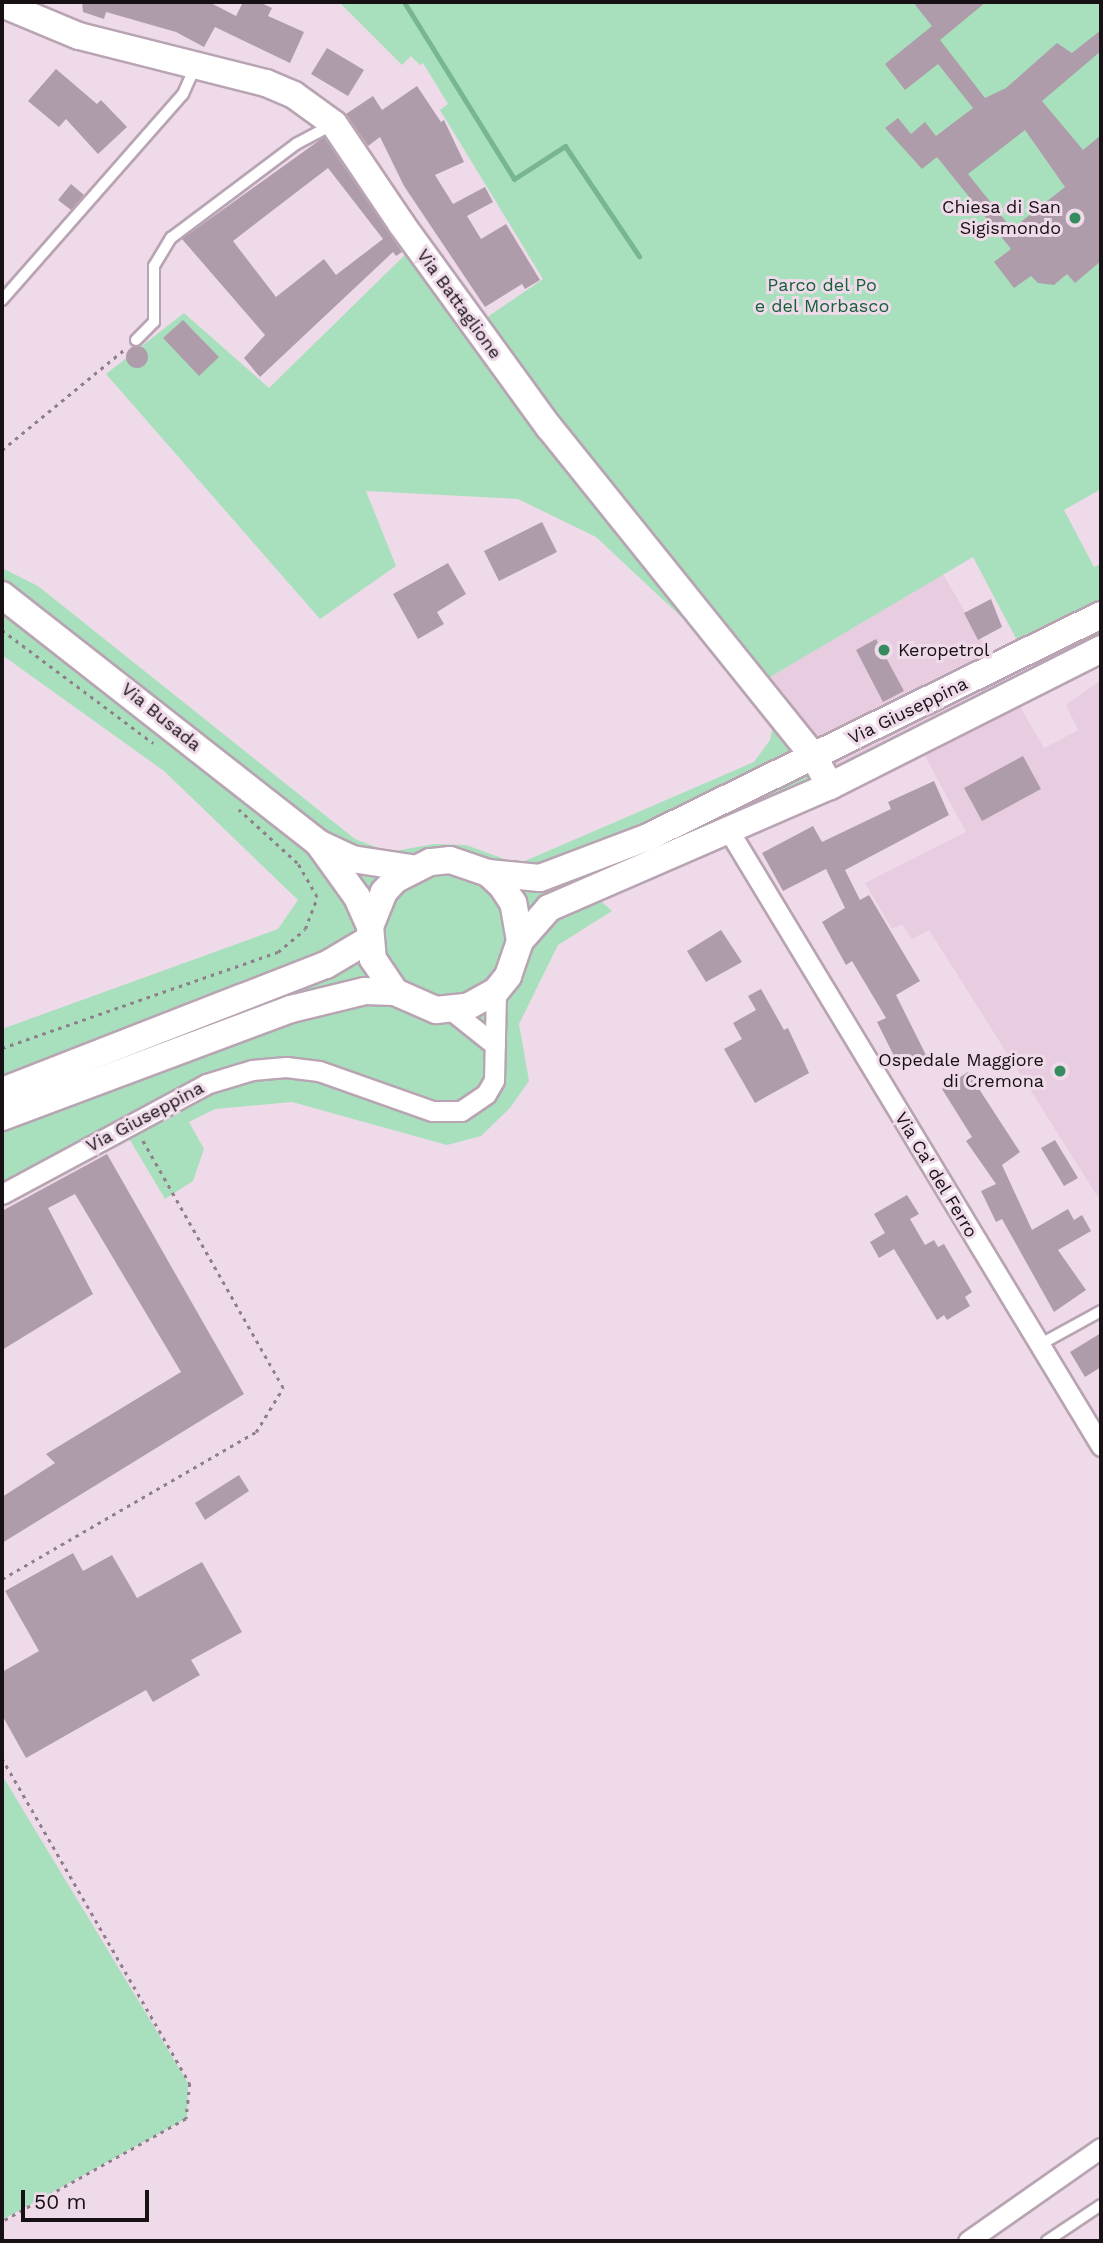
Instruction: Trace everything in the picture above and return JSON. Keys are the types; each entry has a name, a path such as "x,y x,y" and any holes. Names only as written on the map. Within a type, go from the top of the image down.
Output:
{"main road":[{"name":"Via Battaglione","path":"2,4 79,36 197,64 294,94 334,124 401,225 549,427 814,757 830,786"},
{"name":"Via Busada","path":"2,595 318,843 352,859 411,869"},
{"name":"Via Giuseppina","path":"488,873 540,878 714,806 1101,615"},
{"name":"Via Giuseppina","path":"520,940 536,920 562,901 830,786 1101,649"},
{"path":"714,806 729,831"},
{"name":"Via Busada","path":"318,843 357,897 370,932"},
{"path":"450,860 488,873 513,903 520,940 516,959 496,991 467,1007 451,1010 421,1007 395,992 373,959 370,932 384,892 411,869 450,860"},
{"path":"2,1091 326,965 370,932"},
{"path":"2,1117 291,1009 365,991 395,992"}],"street":[{"name":"Via Ca' del Ferro","path":"729,831 1101,1446"},
{"name":"Via Giuseppina","path":"2,1194 206,1083 286,1067 319,1071 432,1111 461,1111 486,1094 494,1080 496,991"},
{"path":"451,1010 495,1045"},
{"path":"968,2241 1101,2148"}],"lane":[{"path":"2,300 183,94 197,64"},
{"path":"136,340 154,322 153,266 171,238 296,144 334,124"},
{"path":"1039,1345 1101,1311"},
{"path":"1047,2241 1101,2205"}],"path":[{"path":"2,450 136,340"},
{"path":"2,631 163,750"},
{"path":"2,1048 278,952 306,929 317,897 297,863 236,808"},
{"path":"2,1579 256,1432 283,1388 133,1123"},
{"path":"2,1758 190,2083 186,2119 2,2222"}],"shaded area":[{"path":"943,574 1044,748 1078,730 1066,705 1101,680 1101,1202 929,930 912,939 902,924 892,929 865,883 966,832 919,745 830,785 755,686"}],"green space":[{"name":"Parco del Po e del Morbasco","path":"339,2 1101,2 1101,489 1064,510 1094,567 1101,564 1101,604 1020,646 973,557 755,686 596,537 518,499 366,491 396,566 320,619 106,374 184,313 269,388 413,247 483,320 543,279 440,110 448,104 423,63 420,65 411,56 402,65"},
{"path":"2,568 38,586 355,839 389,852 434,844 466,845 518,864 754,762 770,740 776,711 830,785 588,890 612,911 558,945 519,1024 529,1081 510,1108 481,1136 447,1145 292,1102 215,1109 189,1122 204,1149 193,1181 165,1199 124,1130 2,1197 2,1029 278,929 298,900 164,771 2,655"},
{"path":"2,1775 188,2083 187,2118 2,2220"}],"building":[{"path":"82,2 209,2 236,16 243,2 259,2 272,8 268,16 304,32 290,63 215,27 204,47 176,32 106,12 104,19 83,12"},
{"path":"913,2 986,2 940,40 985,98 1006,88 1057,43 1072,53 1101,30 1101,51 1042,101 1083,150 1101,135 1101,261 1075,283 1067,274 1054,285 1038,283 1031,276 1014,288 994,262 1011,249 937,157 922,169 885,128 898,118 911,134 925,122 936,136 973,108 938,64 905,90 885,64 932,26","holes":["1025,130 1065,187 1012,229 968,174"]},
{"path":"327,48 364,70 348,96 311,74"},
{"path":"56,69 97,104 101,100 127,127 98,154 66,119 59,127 28,101"},
{"path":"417,86 441,122 444,120 464,162 435,175 453,204 485,187 493,202 467,216 481,239 506,224 540,280 525,289 522,284 485,307 404,186 380,137 368,146 346,114 373,96 382,110"},
{"path":"324,137 402,252 396,256 393,252 260,377 244,358 265,335 182,239","holes":["328,168 383,239 336,275 324,259 276,297 233,241"]},
{"path":"71,184 84,195 71,210 58,200"},
{"path":"183,320 219,357 199,376 163,338"},
{"path":"137,346 145,349 148,357 145,365 137,368 129,365 126,357 129,349"},
{"path":"542,522 557,552 499,581 484,551"},
{"path":"448,563 466,594 437,612 444,624 418,639 393,594"},
{"path":"991,599 1002,627 978,640 964,613"},
{"path":"876,639 904,691 883,702 856,650"},
{"path":"1023,756 1041,789 982,821 964,788"},
{"path":"934,781 949,815 845,870 860,900 869,895 920,981 896,995 927,1057 901,1070 877,1022 886,1018 852,961 846,965 822,922 845,908 826,869 783,891 762,853 813,826 822,842 891,809 888,802"},
{"path":"721,930 742,962 706,982 687,951"},
{"path":"761,989 784,1030 788,1028 809,1073 755,1103 724,1049 742,1039 733,1023 756,1010 748,996"},
{"path":"968,1072 1020,1152 1002,1165 1032,1230 1068,1209 1074,1220 1082,1215 1091,1231 1058,1250 1086,1290 1054,1312 1002,1219 996,1222 981,1191 996,1184 966,1141 972,1137 942,1089"},
{"path":"1055,1140 1078,1178 1064,1186 1041,1148"},
{"path":"107,1154 244,1394 2,1543 2,1497 55,1463 46,1454 181,1372 75,1194 48,1208 93,1294 2,1350 2,1211"},
{"path":"907,1195 919,1214 910,1219 925,1245 934,1240 938,1247 944,1244 972,1292 965,1297 970,1306 947,1320 944,1315 937,1320 894,1249 879,1258 870,1242 885,1233 874,1214"},
{"path":"1101,1333 1101,1367 1085,1377 1070,1352"},
{"path":"239,1475 249,1491 205,1520 195,1503"},
{"path":"73,1553 83,1571 112,1555 137,1598 202,1562 242,1632 191,1660 200,1675 153,1702 146,1690 26,1758 2,1715 2,1672 39,1651 5,1591"}],"waterway":[{"path":"404,2 514,179 565,146 639,256"}],"place":[{"name":"Chiesa di San Sigismondo","path":"1075,218"},
{"name":"Keropetrol","path":"884,650"},
{"name":"Ospedale Maggiore di Cremona","path":"1060,1071"}]}
